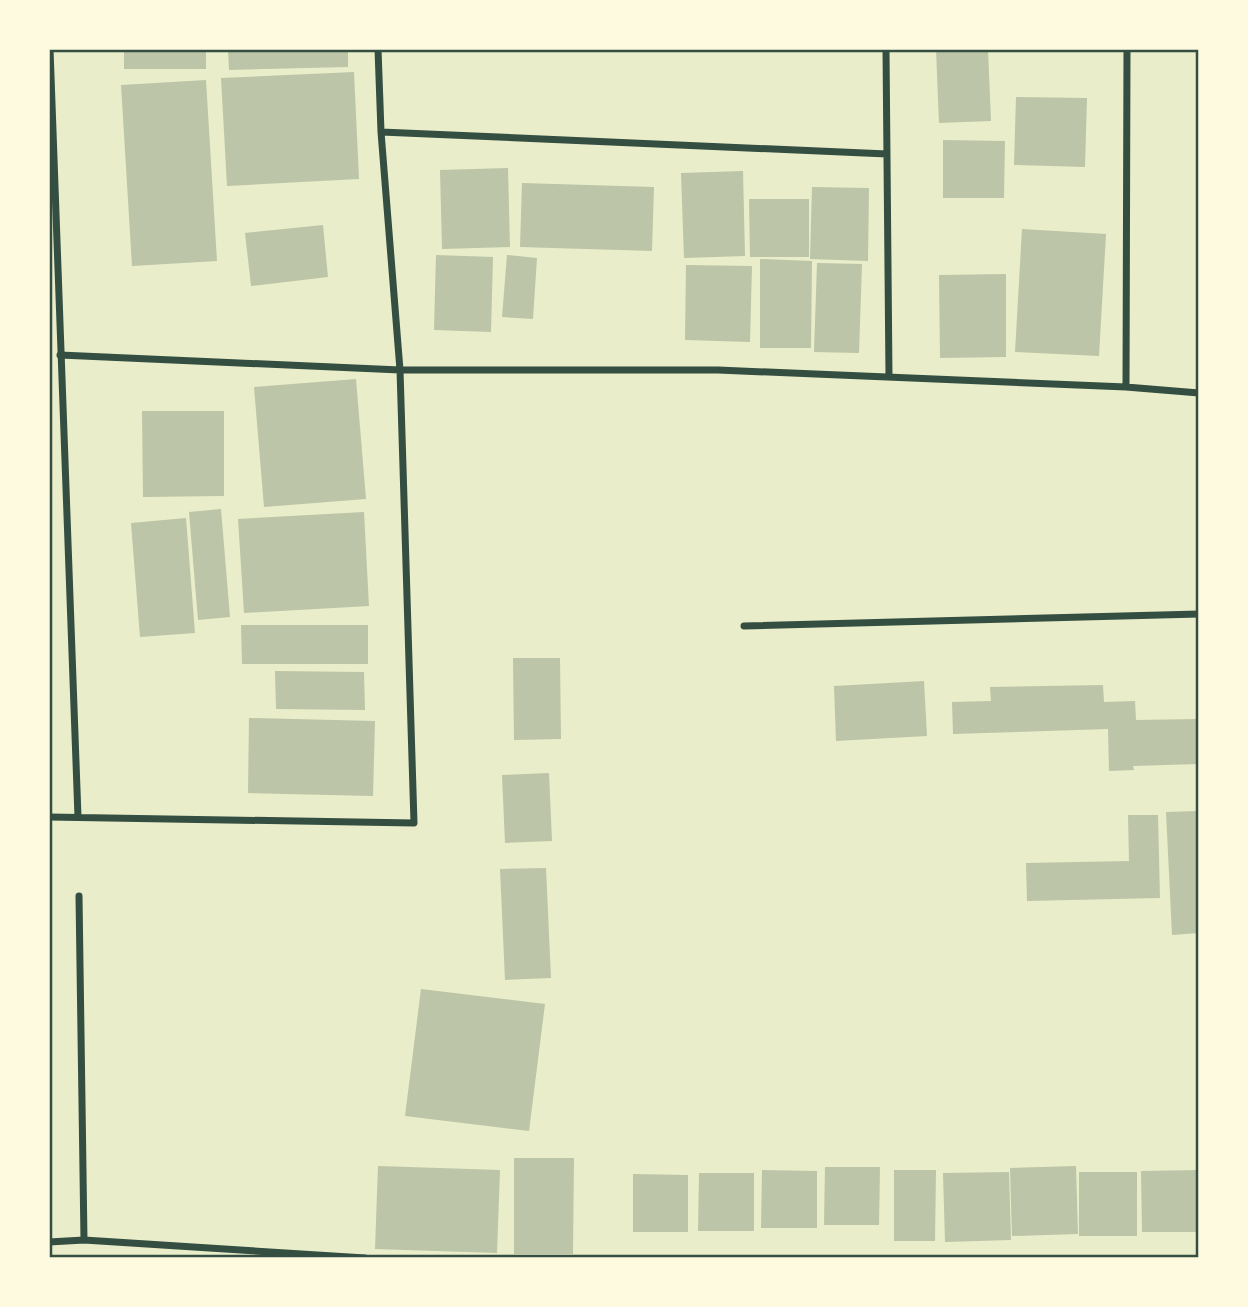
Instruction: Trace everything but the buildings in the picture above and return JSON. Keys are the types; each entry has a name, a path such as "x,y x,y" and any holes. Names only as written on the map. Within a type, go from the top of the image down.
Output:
{"street":[{"path":"50,49 78,817"},
{"path":"49,817 414,822 400,370 381,132 378,49"},
{"path":"886,49 889,377"},
{"path":"1126,387 1127,49"},
{"path":"381,132 887,155"},
{"path":"60,355 400,370 718,370 1126,387 1199,393"},
{"path":"744,626 1199,614"},
{"path":"79,896 84,1240"},
{"path":"49,1242 84,1240 365,1258"}]}
